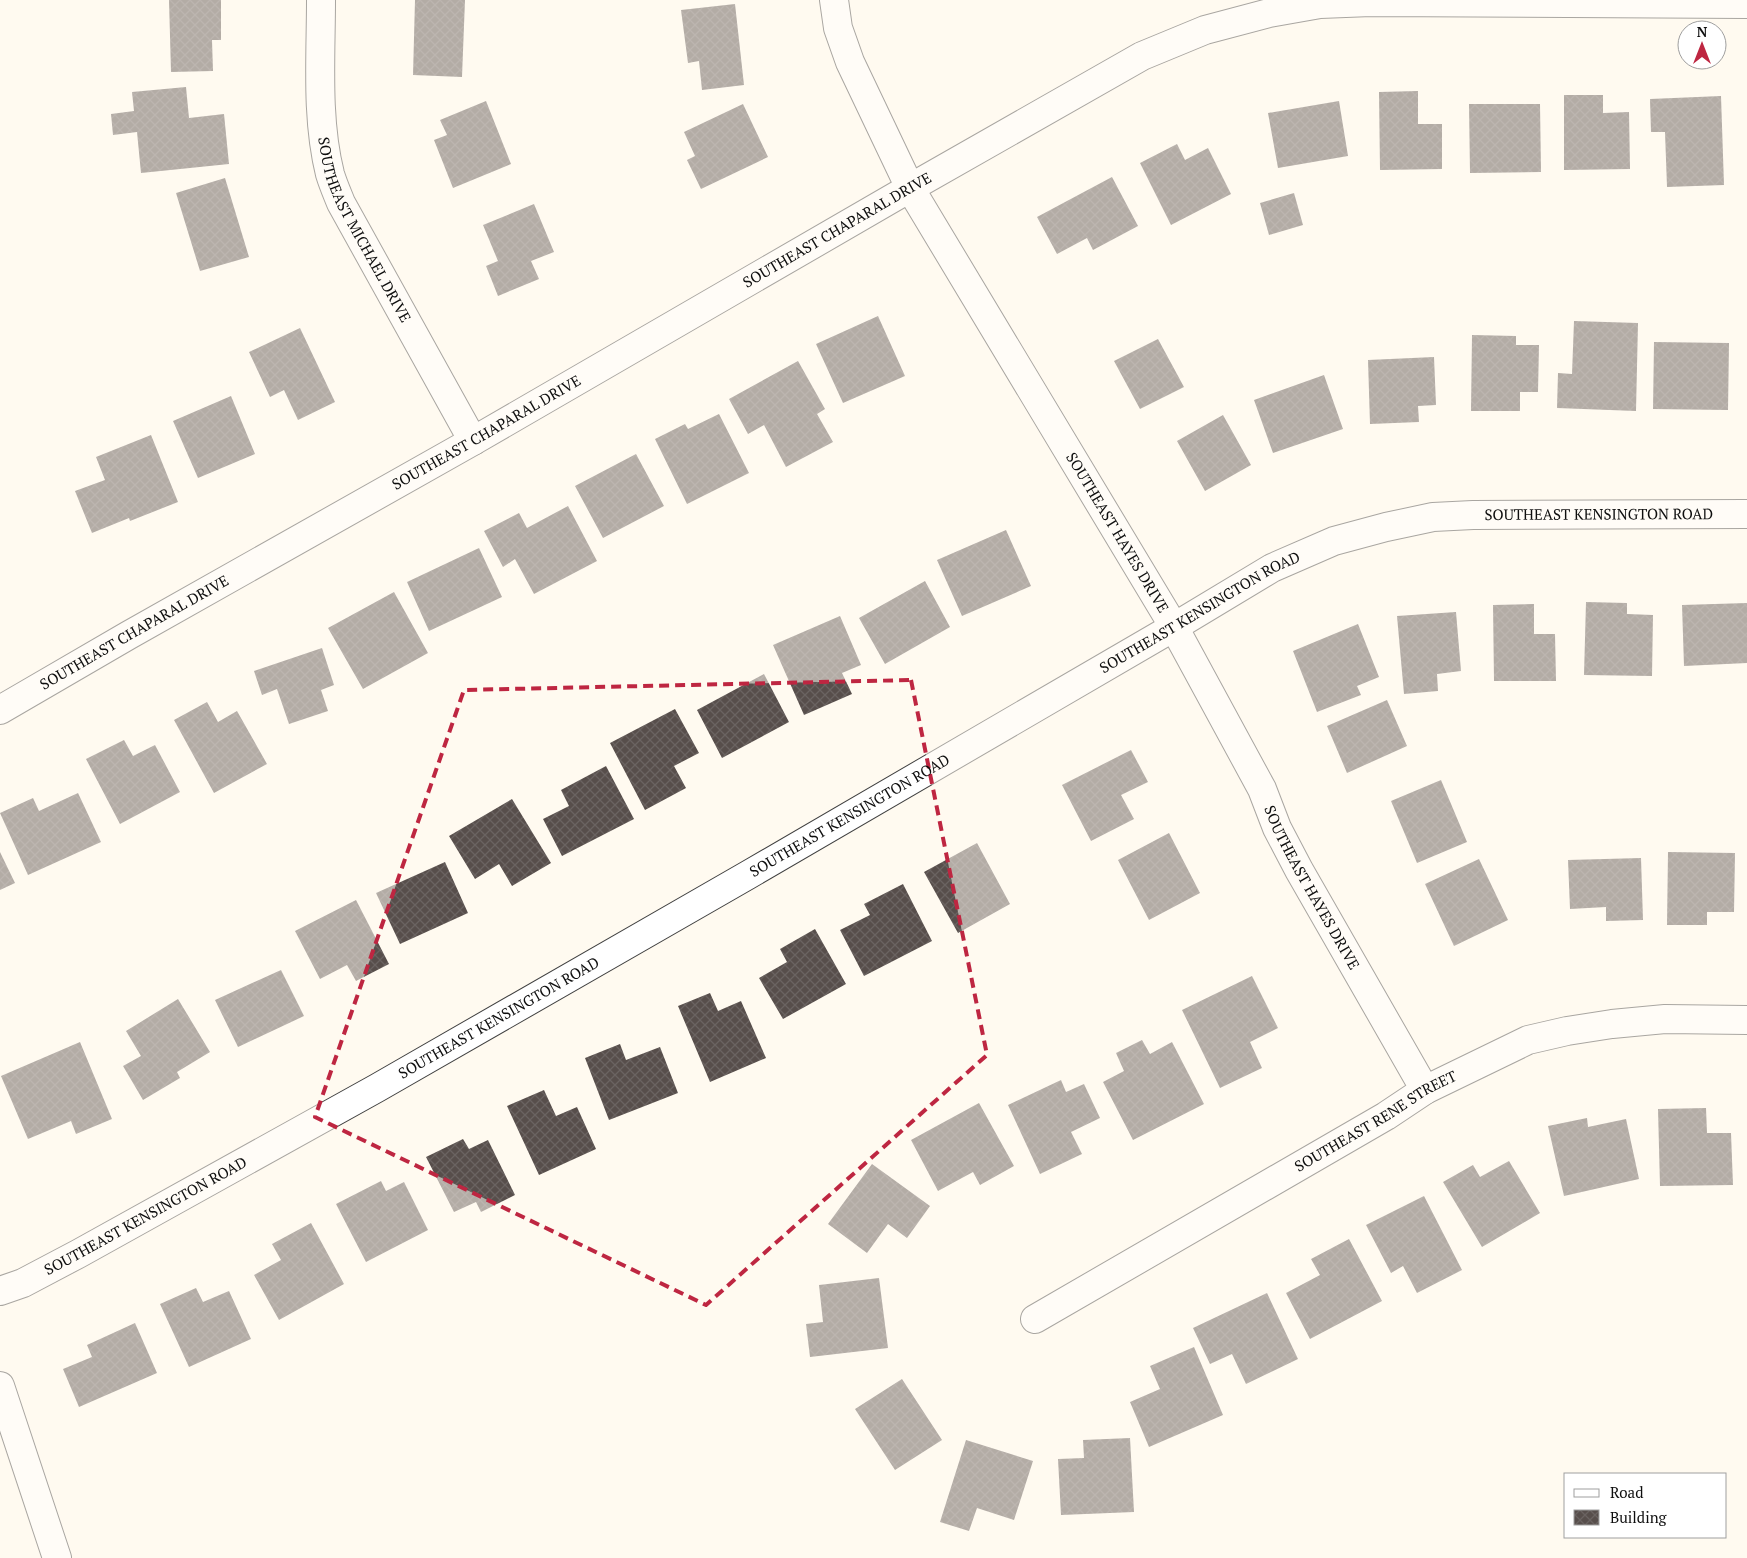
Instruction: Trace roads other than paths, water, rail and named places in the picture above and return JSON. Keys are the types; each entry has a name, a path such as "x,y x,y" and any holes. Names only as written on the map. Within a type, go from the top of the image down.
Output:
{"street":[{"name":"SOUTHEAST MICHAEL DRIVE","path":"321,0 323,135 330,175 341,203 474,441"},
{"name":"SOUTHEAST HAYES DRIVE","path":"834,0 838,28 850,62 910,188 1174,627 1262,789 1277,828 1299,870 1425,1090"},
{"name":"SOUTHEAST CHAPARAL DRIVE","path":"0,710 129,635 474,441 1142,56 1205,30 1269,13 1320,4 1370,2 1747,4"},
{"name":"SOUTHEAST KENSINGTON ROAD","path":"0,1291 23,1283 78,1254 377,1088 739,880 1272,568 1334,541 1433,517 1473,515 1747,514"},
{"name":"SOUTHEAST RENE STREET","path":"1035,1319 1386,1116 1425,1090 1528,1040 1567,1031 1612,1024 1665,1020 1747,1020"},
{"path":"0,1386 57,1558"}]}
